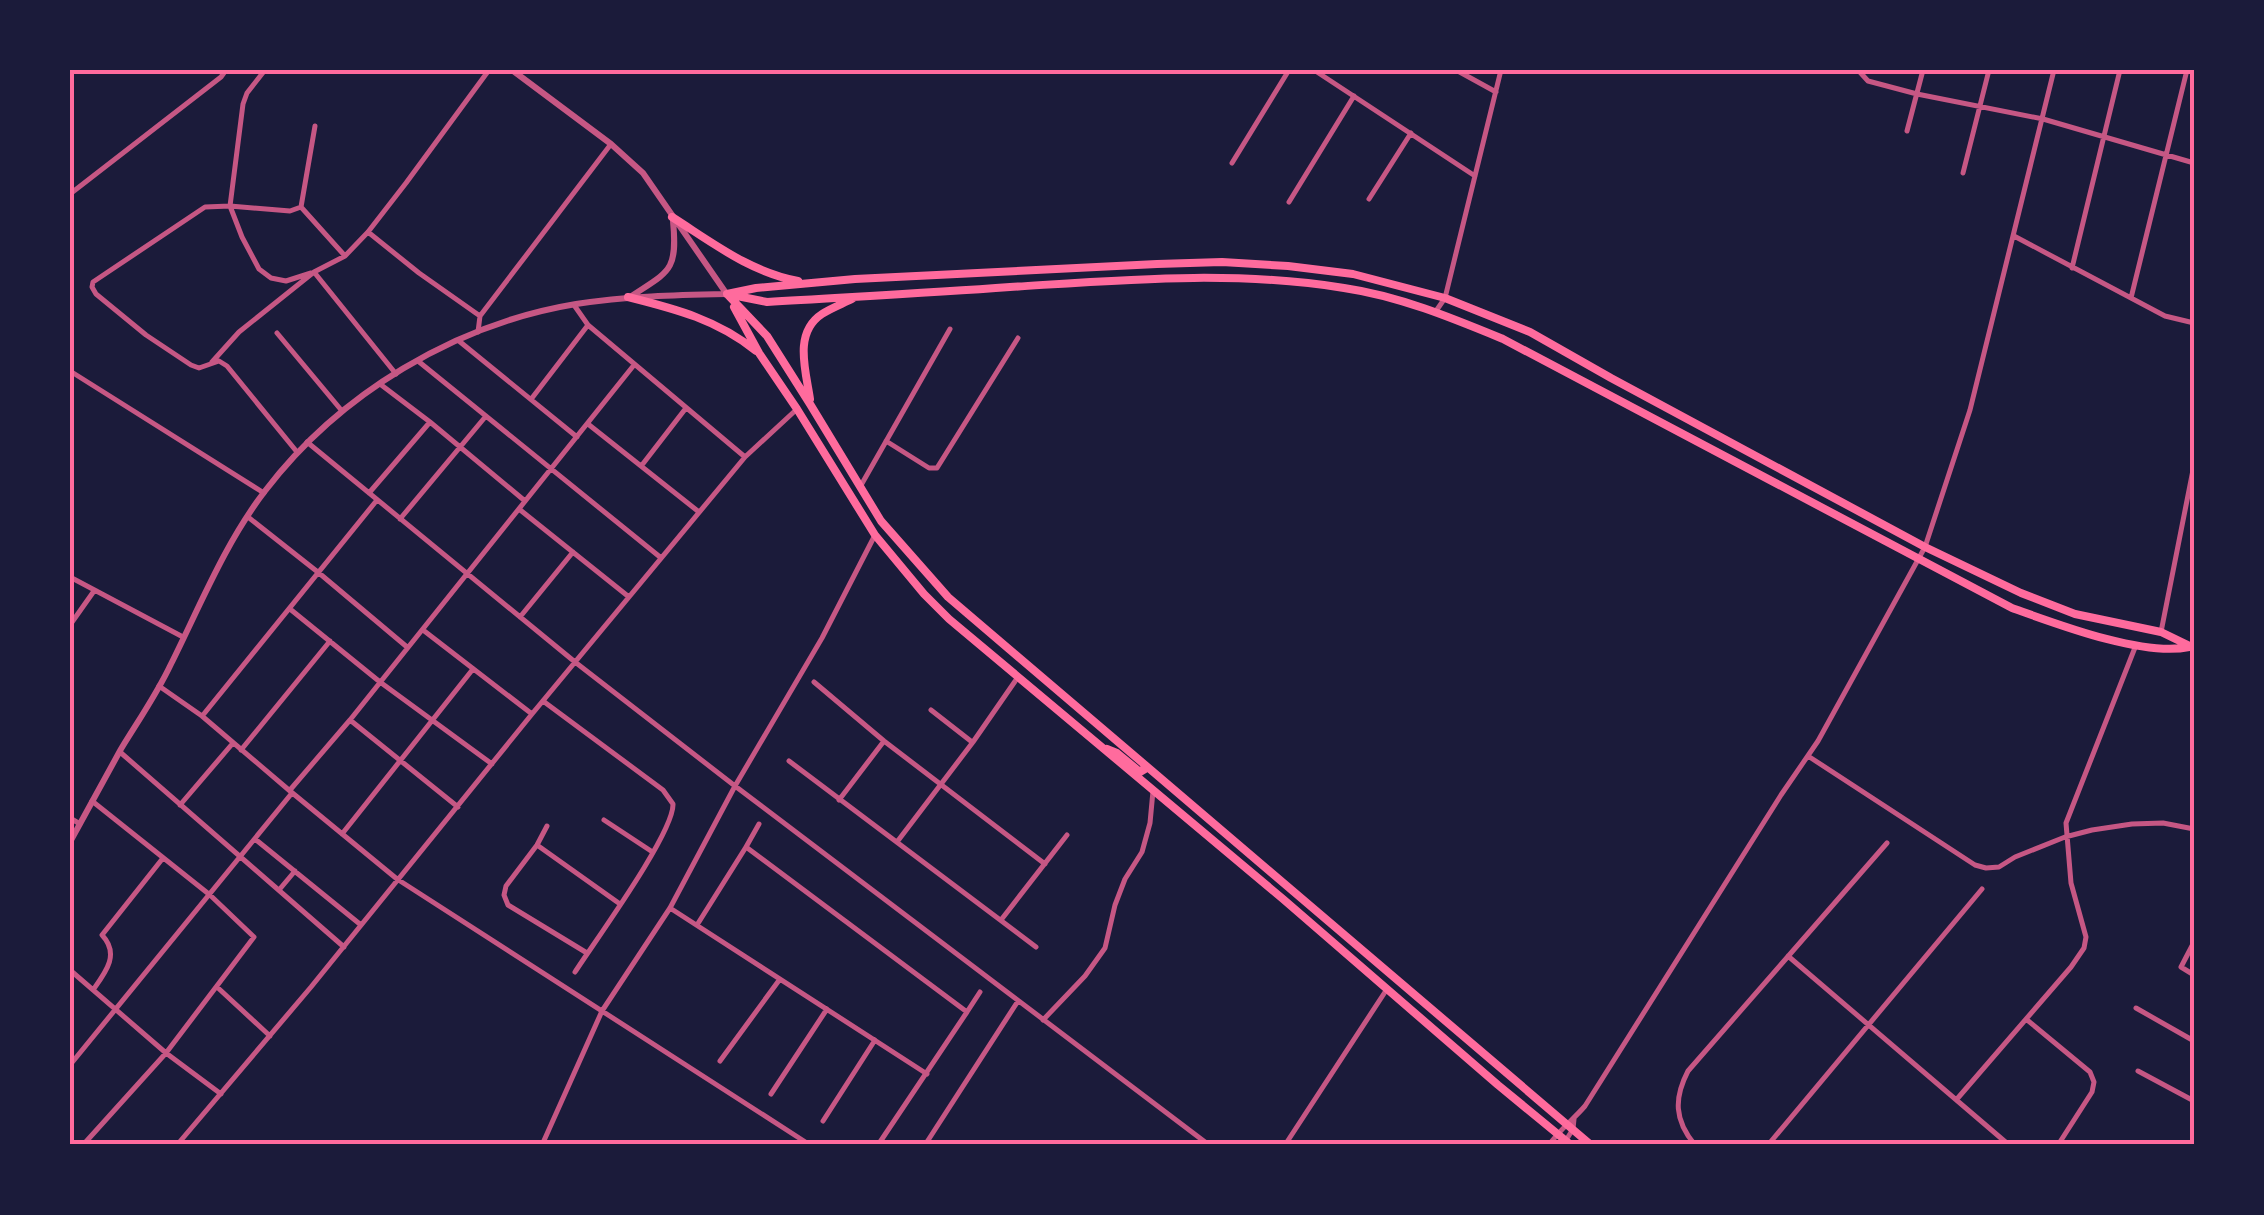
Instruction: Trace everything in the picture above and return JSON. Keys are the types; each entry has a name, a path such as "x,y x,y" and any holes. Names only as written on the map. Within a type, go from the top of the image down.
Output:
{"main road":[{"path":"672,217 748,266 808,283"},
{"path":"727,294 808,283 1157,264 1222,262 1353,274 1445,298 1530,332 1925,547 2021,594 2075,614 2161,632 2192,647"},
{"path":"727,294 767,302 1110,280 1222,277 1348,288 1436,311 1503,339 2012,608 2073,630 2136,645 2171,651 2192,647"},
{"path":"727,294 759,353 874,535 924,594 1566,1143"},
{"path":"727,294 767,336 881,521 948,597 1592,1145"},
{"path":"810,404 804,340 810,324 821,314 858,296"},
{"path":"628,297 712,322 759,353"},
{"path":"1102,748 1117,753 1140,772 1145,769 1143,764"},
{"path":"1153,791 1162,780"},
{"path":"1169,804 1168,800 1174,798 1205,824 1223,833"}],"street":[{"path":"70,194 226,70"},
{"path":"265,70 247,92 243,104 230,206 259,269 271,278 286,281 345,256 368,232 489,70"},
{"path":"512,70 611,144 643,173 727,294"},
{"path":"1232,163 1289,70"},
{"path":"1314,70 1475,176"},
{"path":"1456,70 1496,92"},
{"path":"1436,311 1445,298 1501,70"},
{"path":"1858,70 1868,81 2043,119 2194,163"},
{"path":"1907,132 1924,70"},
{"path":"1964,173 1988,70"},
{"path":"1549,1145 1585,1106 1780,794 1808,756 1925,547 1970,410 2054,70"},
{"path":"2072,268 2120,70"},
{"path":"2131,298 2187,70"},
{"path":"1289,202 1354,96"},
{"path":"301,207 316,126"},
{"path":"1370,198 1411,133"},
{"path":"478,332 480,316 611,144"},
{"path":"297,452 227,366 220,362 199,368 191,365 146,335 92,288 93,282 206,207 290,211 301,207"},
{"path":"301,207 345,256"},
{"path":"628,297 669,269 675,244 672,217"},
{"path":"368,232 480,316"},
{"path":"2014,236 2165,316 2194,322"},
{"path":"211,363 239,332 314,272"},
{"path":"314,272 396,374"},
{"path":"70,842 159,686 223,558 248,517 297,452 342,411 418,360 514,318 628,297 727,294"},
{"path":"574,304 588,325 744,457"},
{"path":"531,399 588,325"},
{"path":"860,487 950,329"},
{"path":"277,333 342,411"},
{"path":"886,442 929,468 937,468 1018,338"},
{"path":"458,340 577,437"},
{"path":"418,360 661,558"},
{"path":"70,1065 634,365"},
{"path":"70,371 264,492"},
{"path":"380,384 524,502"},
{"path":"641,466 686,408"},
{"path":"177,1145 744,457 797,409"},
{"path":"400,519 486,416"},
{"path":"369,493 430,422"},
{"path":"588,424 699,512"},
{"path":"306,442 575,662 1208,1145"},
{"path":"2161,632 2194,465"},
{"path":"202,716 377,500"},
{"path":"518,509 629,597"},
{"path":"248,517 408,647"},
{"path":"542,1145 602,1011 670,908 735,786 822,638 874,535"},
{"path":"520,617 573,552"},
{"path":"70,578 183,637"},
{"path":"70,625 94,590"},
{"path":"290,609 380,682 492,764"},
{"path":"422,630 532,714"},
{"path":"242,750 330,641"},
{"path":"1957,1099 2084,948 2086,937 2071,884 2065,837 2069,810 2136,645"},
{"path":"342,834 473,669"},
{"path":"897,842 1018,677"},
{"path":"814,682 1044,864"},
{"path":"159,686 202,716 397,879 810,1145"},
{"path":"543,701 668,796 672,804 673,813 652,852 575,972"},
{"path":"930,710 973,742"},
{"path":"350,720 458,807"},
{"path":"839,800 884,741"},
{"path":"180,805 234,743"},
{"path":"120,752 344,947"},
{"path":"1808,756 1976,866 1986,868 1999,867 2065,837 2132,824 2163,823 2194,829"},
{"path":"789,762 1036,947"},
{"path":"1043,1020 1085,976 1105,948 1125,879 1142,852 1153,791"},
{"path":"82,1145 166,1053 254,937 210,895 92,802"},
{"path":"70,818 80,824"},
{"path":"604,820 652,852"},
{"path":"697,925 759,824"},
{"path":"547,826 506,886 506,900 587,952"},
{"path":"1001,920 1067,835"},
{"path":"255,839 361,925"},
{"path":"1695,1145 1682,1126 1677,1106 1688,1070 1887,843"},
{"path":"536,845 620,904"},
{"path":"746,847 968,1012"},
{"path":"93,990 110,961 110,947 102,935 163,858"},
{"path":"278,890 295,871"},
{"path":"1768,1145 1982,889"},
{"path":"670,908 926,1074"},
{"path":"2194,942 2181,967 2194,975"},
{"path":"1788,956 2009,1145"},
{"path":"70,970 166,1053 221,1094"},
{"path":"720,1061 780,979"},
{"path":"216,987 270,1036"},
{"path":"1285,1145 1387,989"},
{"path":"878,1145 980,992"},
{"path":"925,1145 1018,1001"},
{"path":"2136,1008 2194,1041"},
{"path":"771,1094 827,1009"},
{"path":"2026,1020 2090,1072 2094,1082 2092,1092 2058,1145"},
{"path":"823,1122 876,1040"},
{"path":"2138,1071 2194,1101"},
{"path":"1566,1143 1571,1124"}]}
